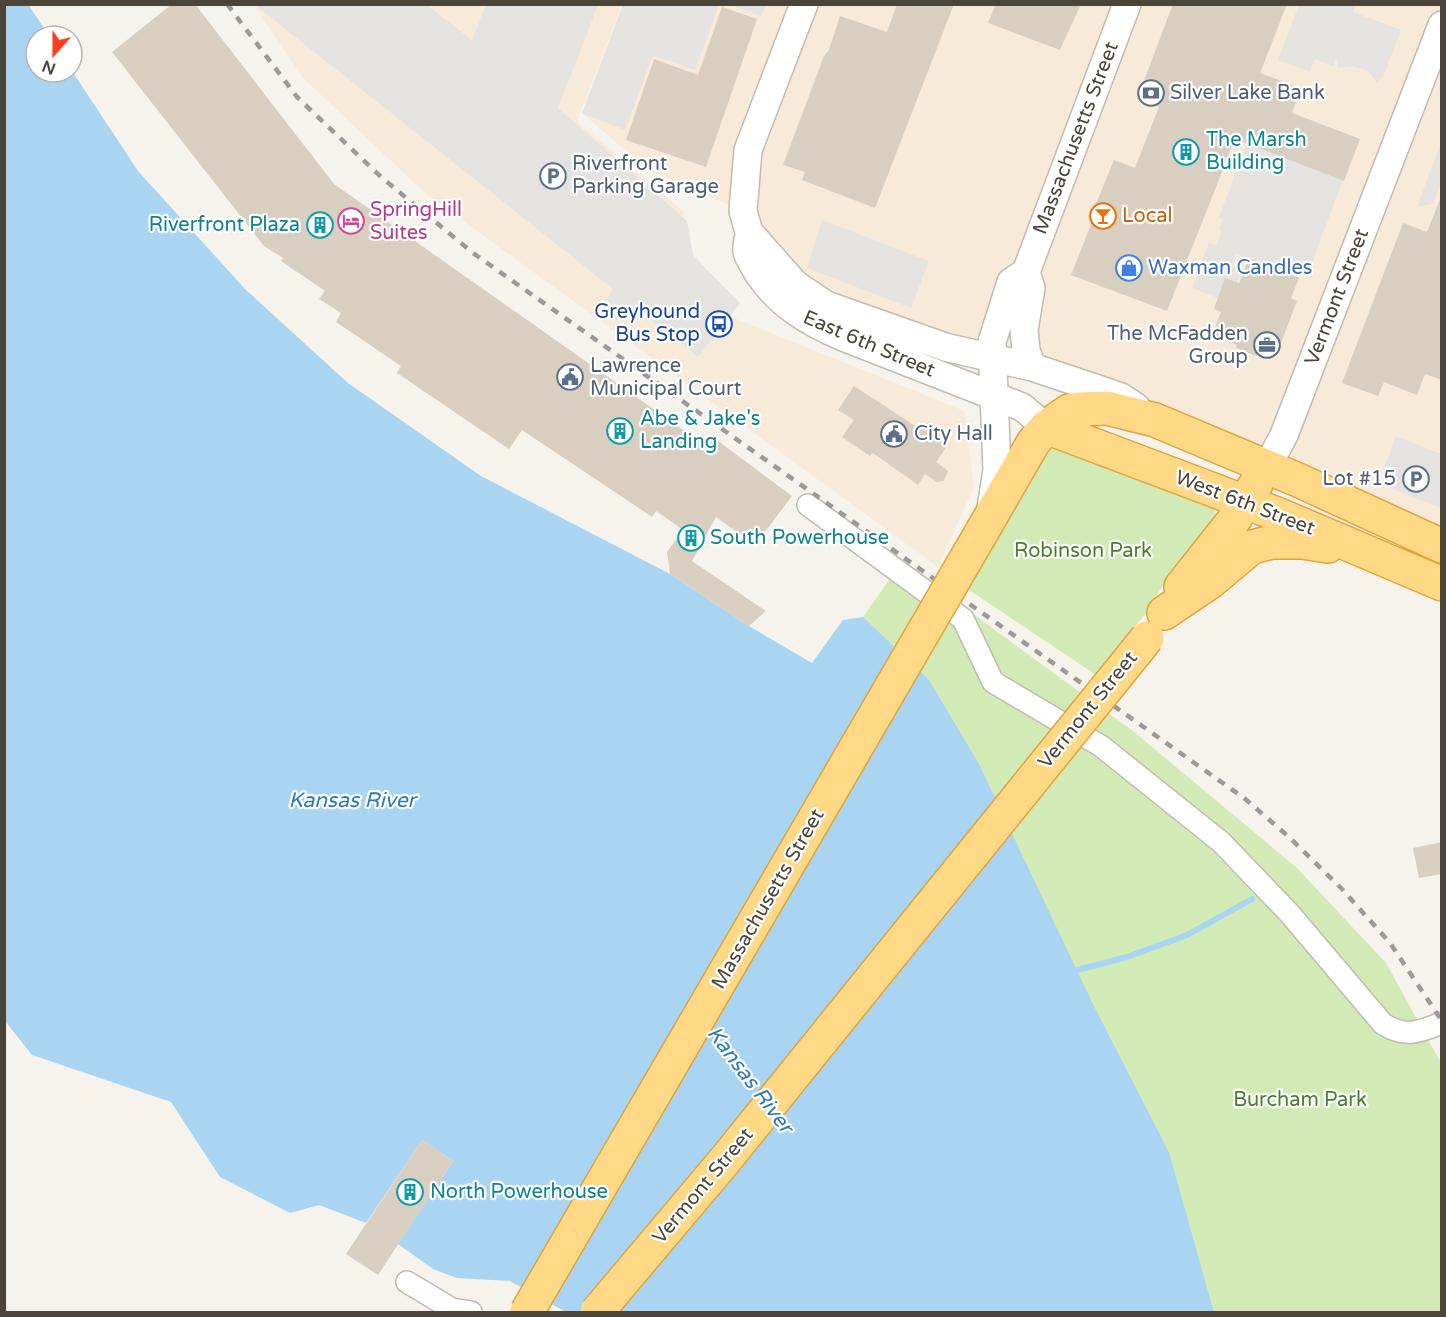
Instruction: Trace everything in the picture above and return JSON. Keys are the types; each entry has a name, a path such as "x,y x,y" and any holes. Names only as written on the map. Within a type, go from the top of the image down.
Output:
{"highway":[{"name":"West 6th Street","path":"1046,428 1069,411 1094,407 1155,420 1205,439 1442,546"},
{"name":"West 6th Street","path":"1046,428 1245,502 1442,584"},
{"name":"Massachusetts Street","path":"527,1312 1034,441 1046,428"},
{"name":"Vermont Street","path":"597,1312 726,1159 1156,626 1185,580 1234,520 1267,467"},
{"path":"1156,626 1252,547 1259,544 1302,542 1363,550"}],"street":[{"path":"749,232 743,211 748,150 804,4"},
{"name":"Massachusetts Street","path":"985,526 997,470 992,342 1011,282 1026,272 1127,4"},
{"name":"Vermont Street","path":"1267,467 1284,435 1442,25"},
{"name":"East 6th Street","path":"749,232 795,284 826,305 945,348 992,358"},
{"name":"East 6th Street","path":"749,232 747,252 753,264 767,286 795,312 816,325 843,337 994,396"},
{"name":"Massachusetts Street","path":"1026,272 1031,288 1024,330 1026,350 1032,367"},
{"name":"West 6th Street","path":"992,358 1032,367 1121,397 1155,420"},
{"name":"West 6th Street","path":"994,396 1022,407 1046,428"},
{"path":"808,505 963,619 993,682 1101,746 1221,842 1290,914 1383,1023 1398,1030 1413,1033 1442,1023"},
{"path":"407,1282 452,1309 471,1312"}],"shaded area":[{"path":"443,4 446,7 447,4 622,5 577,121 684,212 664,261 707,307 964,411 974,487 938,567 425,193 302,77 254,5"},
{"name":"Riverfront Parking Garage","path":"255,5 427,5 472,40 486,5 598,5 558,108 687,221 693,255 740,303 698,357 638,309 630,319 606,300 613,289"},
{"path":"623,5 1441,5 1441,546 1205,439 826,305 743,211 649,171 582,113"},
{"path":"623,5 719,5 695,70 653,55 625,130 582,113"},
{"path":"730,5 766,5 761,16"},
{"path":"1299,5 1356,5 1353,12 1401,30 1383,77 1377,82 1368,71 1352,66 1338,68 1336,58 1333,66 1315,59 1310,72 1278,60"},
{"path":"1441,142 1441,182 1433,204 1417,207"},
{"path":"1247,144 1343,180 1311,265 1305,263 1299,278 1236,254 1231,266 1242,270 1237,282 1226,278 1218,298 1192,288 1209,243 1216,245 1222,231 1219,229 1223,219 1219,217"},
{"path":"822,220 929,261 911,308 807,268"},
{"name":"Lot #15","path":"1396,436 1441,454 1441,508 1388,487 1395,470 1385,466"}],"green space":[{"name":"Robinson Park","path":"1051,443 1215,507 1216,516 1174,567 1146,613 1096,675 966,588"},
{"name":"Burcham Park","path":"902,562 1133,731 1297,868 1386,963 1441,1063 1441,1312 1214,1312 1169,1152 1091,1000 863,617"}],"water":[{"name":"Kansas River","path":"28,4 41,24 24,24 24,84 81,84 138,171 245,289 348,383 481,476 670,574 749,626 812,663 843,620 863,617 929,680 979,764 1091,1000 1169,1152 1214,1312 566,1312 510,1281 457,1278 433,1269 398,1244 453,1161 422,1140 366,1223 319,1205 290,1213 220,1177 171,1102 32,1055 5,1021 4,5"}],"building":[{"name":"Riverfront Plaza","path":"172,4 195,4 334,184 703,444 710,435 792,496 755,545 716,517 692,561 766,611 749,626 670,574 667,552 683,530 656,511 652,517 522,430 509,449 397,373 401,366 336,322 341,313 319,299 325,291 281,261 283,258 264,246 112,52"},
{"path":"897,4 954,4 875,208 802,180 805,172 783,165 824,56 829,50 840,16 887,32"},
{"path":"996,4 1081,4 1060,50 988,23"},
{"path":"1173,4 1287,4 1260,73 1301,88 1292,113 1360,139 1344,181 1235,139 1167,311 1071,275 1092,222 1089,221 1114,160 1135,168 1159,107 1137,99"},
{"path":"722,7 757,19 706,167 626,140 654,59 698,75"},
{"path":"1440,199 1442,380 1425,374 1417,395 1384,382 1378,396 1342,383 1403,223 1427,232"},
{"path":"1249,258 1299,278 1291,298 1297,301 1281,343 1278,342 1274,350 1267,353 1259,350 1257,356 1212,335 1221,312 1214,309 1225,278 1239,283"},
{"name":"City Hall","path":"854,386 917,427 925,423 935,425 943,431 947,441 945,449 936,462 948,471 944,481 937,482 925,474 918,485 873,453 870,456 842,437 854,420 838,410"},
{"path":"1442,842 1442,874 1419,878 1413,848"},
{"name":"North Powerhouse","path":"422,1140 453,1161 378,1275 346,1254"}],"waterway":[{"path":"1070,972 1127,957 1187,935 1252,899"}],"railway":[{"path":"227,4 297,97 381,177 473,253 1244,798 1289,837 1342,889 1390,943 1442,1021"}],"place":[{"name":"Silver Lake Bank","path":"1151,93"},
{"name":"The Marsh Building","path":"1186,152"},
{"name":"Riverfront Parking Garage","path":"553,176"},
{"name":"Local","path":"1103,216"},
{"name":"SpringHill Suites","path":"351,221"},
{"name":"Riverfront Plaza","path":"320,225"},
{"name":"Waxman Candles","path":"1129,268"},
{"name":"Greyhound Bus Stop","path":"719,324"},
{"name":"The McFadden Group","path":"1267,345"},
{"name":"Lawrence Municipal Court","path":"570,377"},
{"name":"Abe & Jake's Landing","path":"620,431"},
{"name":"City Hall","path":"894,434"},
{"name":"Lot #15","path":"1416,479"},
{"name":"South Powerhouse","path":"691,538"},
{"name":"North Powerhouse","path":"410,1192"}]}
